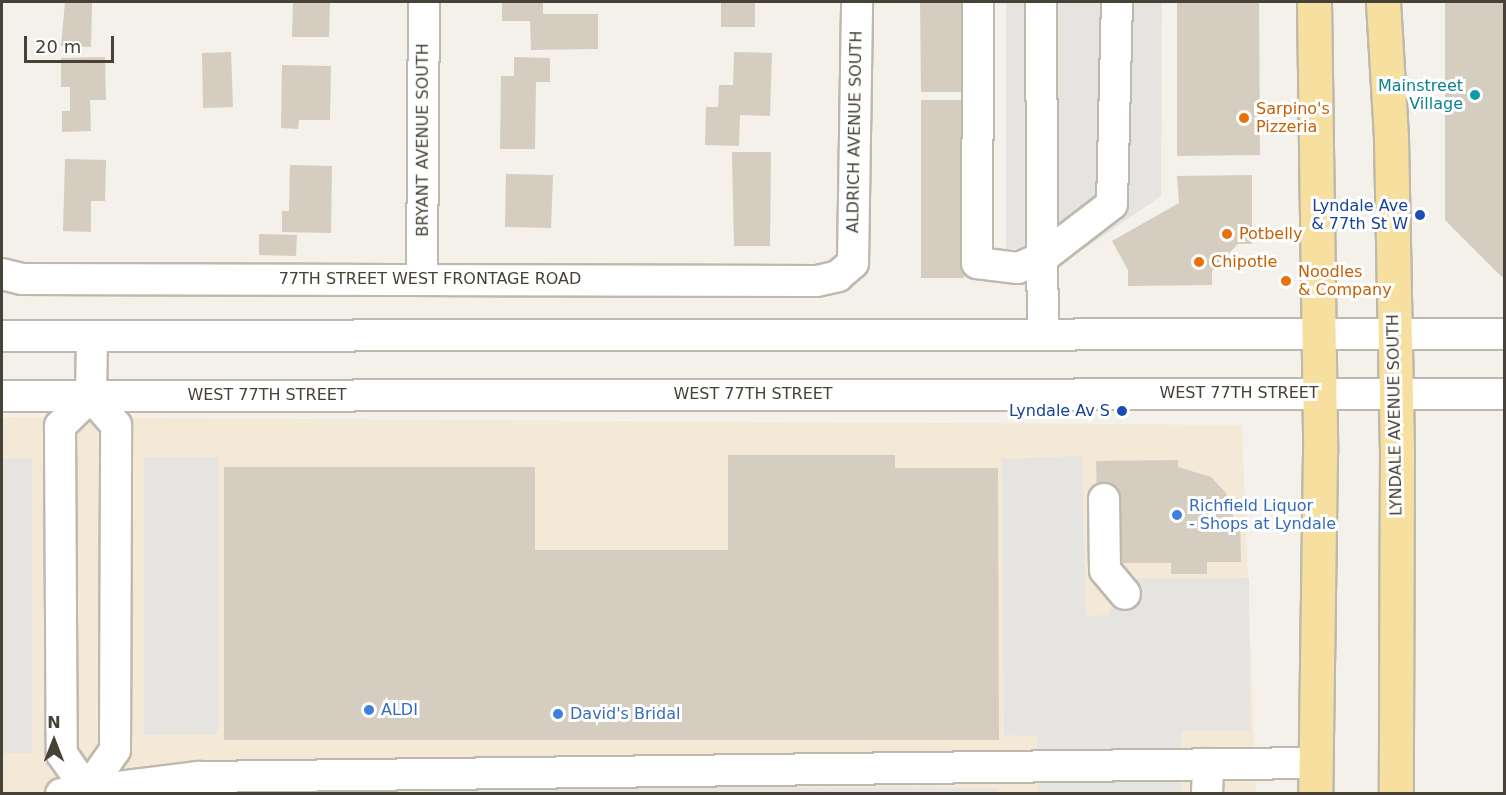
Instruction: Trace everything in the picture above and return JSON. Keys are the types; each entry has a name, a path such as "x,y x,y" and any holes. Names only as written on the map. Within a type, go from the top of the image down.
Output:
{"main road":[{"path":"1314,2 1318,334 1315,778"},
{"name":"LYNDALE AVENUE SOUTH","path":"1383,2 1394,334 1396,794"}],"street":[{"name":"BRYANT AVENUE SOUTH","path":"422,278 424,2"},
{"name":"ALDRICH AVENUE SOUTH","path":"854,263 857,2"},
{"path":"978,2 977,263 1018,268 1042,258 1112,204 1116,2"},
{"path":"1041,2 1043,334"},
{"name":"77TH STREET WEST FRONTAGE ROAD","path":"2,274 22,279 422,278 817,281 838,276 854,263"},
{"path":"2,336 1504,334"},
{"path":"74,792 115,750 116,425 92,396 92,336"},
{"name":"WEST 77TH STREET","path":"2,396 1504,394"},
{"path":"74,792 62,754 60,426 92,396"},
{"path":"1104,499 1105,570 1125,594"},
{"path":"74,792 209,776 1208,764 1315,778"},
{"path":"1207,794 1208,764"}],"shaded area":[{"path":"1006,2 1162,2 1161,196 1084,249 1006,249"},
{"path":"2,417 1242,425 1256,792 2,794"},
{"path":"1082,456 1086,616 1108,615 1124,578 1249,578 1250,731 1182,731 1181,793 1038,793 1038,736 1004,735 1002,459"},
{"path":"144,457 218,457 218,734 144,735"},
{"path":"2,458 32,458 32,753 2,753"},
{"path":"428,787 998,788 998,794 426,794"}],"building":[{"path":"65,2 92,2 91,47 61,46"},
{"path":"293,2 330,2 329,37 292,37"},
{"path":"502,2 543,2 543,14 598,14 598,49 531,50 530,21 502,21"},
{"path":"721,2 755,2 755,27 721,27"},
{"path":"920,2 964,2 964,92 921,92"},
{"path":"1177,2 1259,2 1260,155 1177,156"},
{"name":"Mainstreet Village","path":"1445,2 1504,2 1504,279 1445,220"},
{"path":"231,52 233,107 203,108 202,53"},
{"path":"734,52 772,53 770,116 740,115 739,146 705,145 706,107 718,107 719,85 733,85"},
{"path":"105,57 106,100 90,100 91,131 62,132 62,111 70,111 70,87 61,87 61,58"},
{"path":"514,57 550,58 550,82 536,82 535,149 500,149 501,76 514,76"},
{"path":"282,65 331,66 330,120 299,120 298,129 281,128"},
{"path":"921,100 964,100 964,278 921,278"},
{"path":"732,152 771,152 770,246 734,246"},
{"path":"65,159 106,160 105,201 91,201 91,232 63,231"},
{"path":"290,165 332,166 331,233 282,232 282,211 289,211"},
{"path":"506,174 553,175 551,228 505,227"},
{"path":"1252,175 1252,244 1238,244 1212,271 1212,285 1128,286 1128,270 1112,241 1179,203 1177,176"},
{"path":"259,234 297,235 296,256 259,255"},
{"path":"728,455 895,455 895,468 998,468 999,740 224,740 224,467 535,467 535,550 728,550"},
{"name":"Richfield Liquor - Shops at Lyndale","path":"1178,460 1178,467 1211,477 1226,493 1234,519 1240,519 1241,562 1207,562 1207,574 1171,574 1171,563 1119,563 1119,491 1097,491 1096,461"}],"place":[{"name":"Mainstreet Village","path":"1475,95"},
{"name":"Sarpino's Pizzeria","path":"1244,118"},
{"name":"Lyndale Ave & 77th St W","path":"1420,215"},
{"name":"Potbelly","path":"1227,234"},
{"name":"Chipotle","path":"1199,262"},
{"name":"Noodles & Company","path":"1286,281"},
{"name":"Lyndale Av S","path":"1122,411"},
{"name":"Richfield Liquor - Shops at Lyndale","path":"1177,515"},
{"name":"ALDI","path":"369,710"},
{"name":"David's Bridal","path":"558,714"}]}
